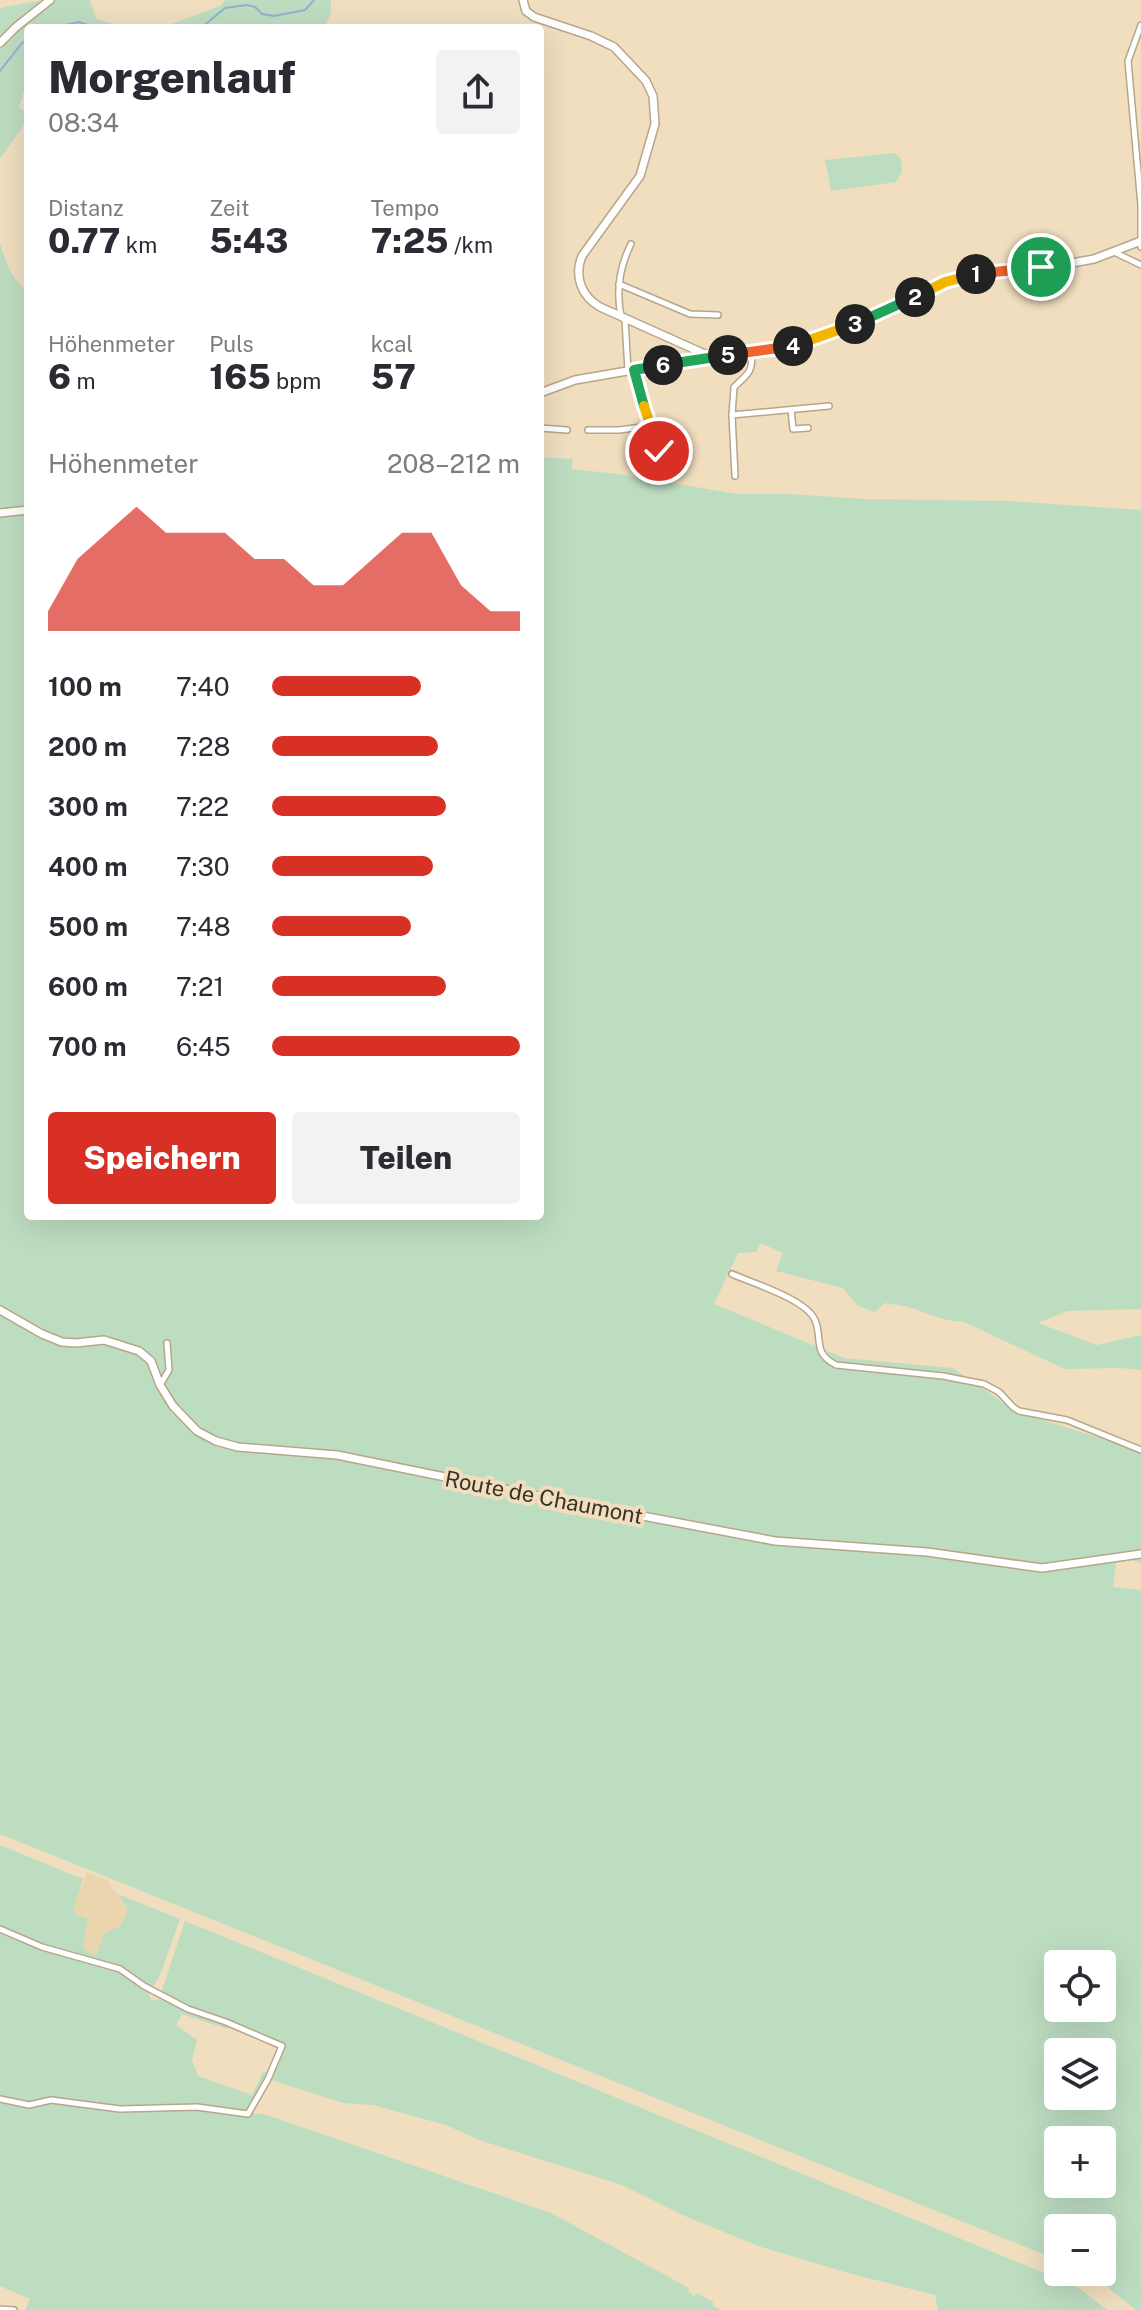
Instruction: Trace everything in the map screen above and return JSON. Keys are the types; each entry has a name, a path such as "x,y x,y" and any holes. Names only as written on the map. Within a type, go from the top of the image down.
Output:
{"street":[{"path":"0,43 50,0"},
{"path":"523,0 526,11 534,17 614,47 646,81 653,96 655,124 640,176 582,256 579,282 585,294 600,307 709,357"},
{"path":"544,392 575,380 709,357 790,347 870,318 960,277 1061,265 1141,243 1139,171 1128,61 1141,25"},
{"path":"631,244 623,260 618,304 631,370 662,461 670,474"},
{"path":"1114,252 1141,265"},
{"path":"619,284 690,314 718,315"},
{"path":"691,360 693,350"},
{"path":"735,476 734,387 747,376 753,365 751,353"},
{"path":"732,415 829,406"},
{"path":"791,410 793,429 808,428"},
{"path":"588,430 650,426"},
{"path":"544,428 567,430"},
{"path":"0,513 24,510"},
{"path":"732,1274 804,1308 815,1320 822,1352 836,1365 943,1376 984,1384 999,1392 1019,1411 1067,1420 1141,1450"},
{"name":"Route de Chaumont","path":"0,1310 62,1342 112,1341 139,1351 151,1361 160,1385 173,1406 197,1431 216,1441 238,1447 337,1455 775,1541 927,1552 1042,1568 1141,1554"},
{"path":"160,1385 169,1370 167,1343"},
{"path":"0,1929 42,1947 120,1969 144,1986 188,2009 282,2046 248,2114 197,2107 120,2109 51,2100 29,2105 0,2099"},
{"path":"0,2309 14,2310"}],"shaded area":[{"path":"87,1872 107,1880 128,1909 121,1926 97,1956 83,1948 84,1939 74,1907"}],"green space":[{"path":"42,0 90,0 96,19 115,24 24,24 24,91 19,107 24,111 24,122 0,158 0,8"},
{"path":"225,0 331,0 331,13 326,24 172,24 220,6"},
{"path":"895,153 901,159 902,172 896,182 831,191 825,160"},
{"path":"0,243 13,276 24,288 24,1220 544,1220 544,457 573,459 571,469 737,494 1009,501 1141,510 1141,1309 1067,1311 1038,1323 1097,1345 1141,1335 1141,1370 1065,1369 964,1322 885,1303 875,1312 858,1306 843,1288 776,1271 783,1253 760,1243 756,1252 738,1253 714,1304 844,1358 953,1368 1017,1412 1141,1451 1141,1563 1131,1560 1116,1563 1113,1587 1141,1590 1141,2310 1136,2310 1106,2286 1116,2286 1116,2214 1044,2214 1044,2254 0,1834"},
{"path":"0,1845 83,1879 74,1907 75,1914 88,1919 83,1948 96,1956 104,1934 121,1926 128,1909 118,1894 180,1919 160,1975 149,1994 152,2001 159,1999 185,1921 1044,2273 1044,2286 1076,2286 1107,2310 938,2310 935,2295 761,2247 687,2217 622,2185 479,2140 446,2125 373,2105 343,2103 268,2079 251,2113 264,2114 551,2213 689,2288 688,2292 694,2296 697,2293 713,2302 713,2306 720,2310 25,2310 30,2299 0,2286","holes":["182,2014 227,2029 232,2022 285,2045 273,2071 263,2072 252,2095 198,2076 192,2060 197,2040 176,2025"]}],"waterway":[{"path":"206,24 225,8 247,5 255,7 262,14 274,16 305,10 314,0"},
{"path":"70,24 85,24"},
{"path":"0,71 24,42"}],"route":[{"path":"659,451 634,370 790,347 870,318 960,277 1041,267"}]}
